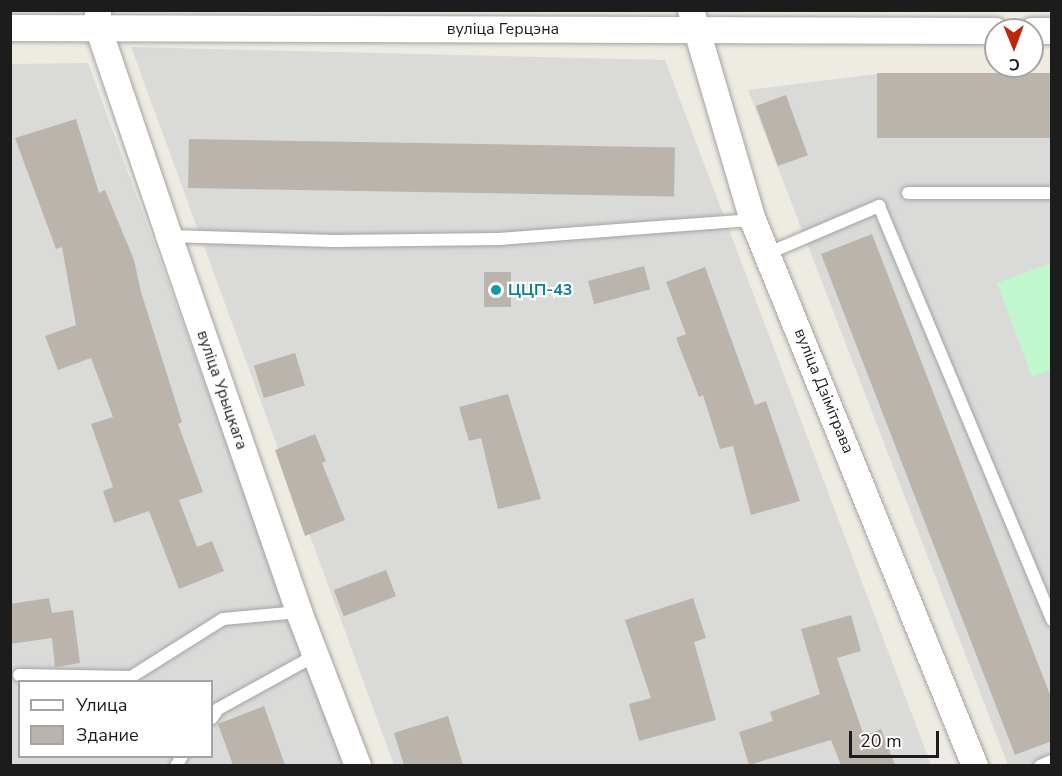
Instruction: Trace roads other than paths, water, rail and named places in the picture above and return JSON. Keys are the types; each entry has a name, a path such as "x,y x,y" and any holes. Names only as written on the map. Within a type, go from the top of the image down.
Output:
{"street":[{"name":"вуліца Герцэна","path":"10,28 98,19 693,21 984,31"},
{"name":"вуліца Урыцкага","path":"98,19 169,236 299,612 358,765"},
{"name":"вуліца Дзімітрава","path":"693,21 753,220 769,253 975,765"}],"lane":[{"path":"908,193 1052,193"},
{"path":"769,253 879,206 1052,620"},
{"path":"169,236 334,241 499,239 753,220"},
{"path":"19,675 131,677 223,619 299,612"},
{"path":"213,716 218,709 316,656"},
{"path":"1040,765 1052,761"}],"place":[{"name":"ЦЦП-43","path":"496,290"}]}
